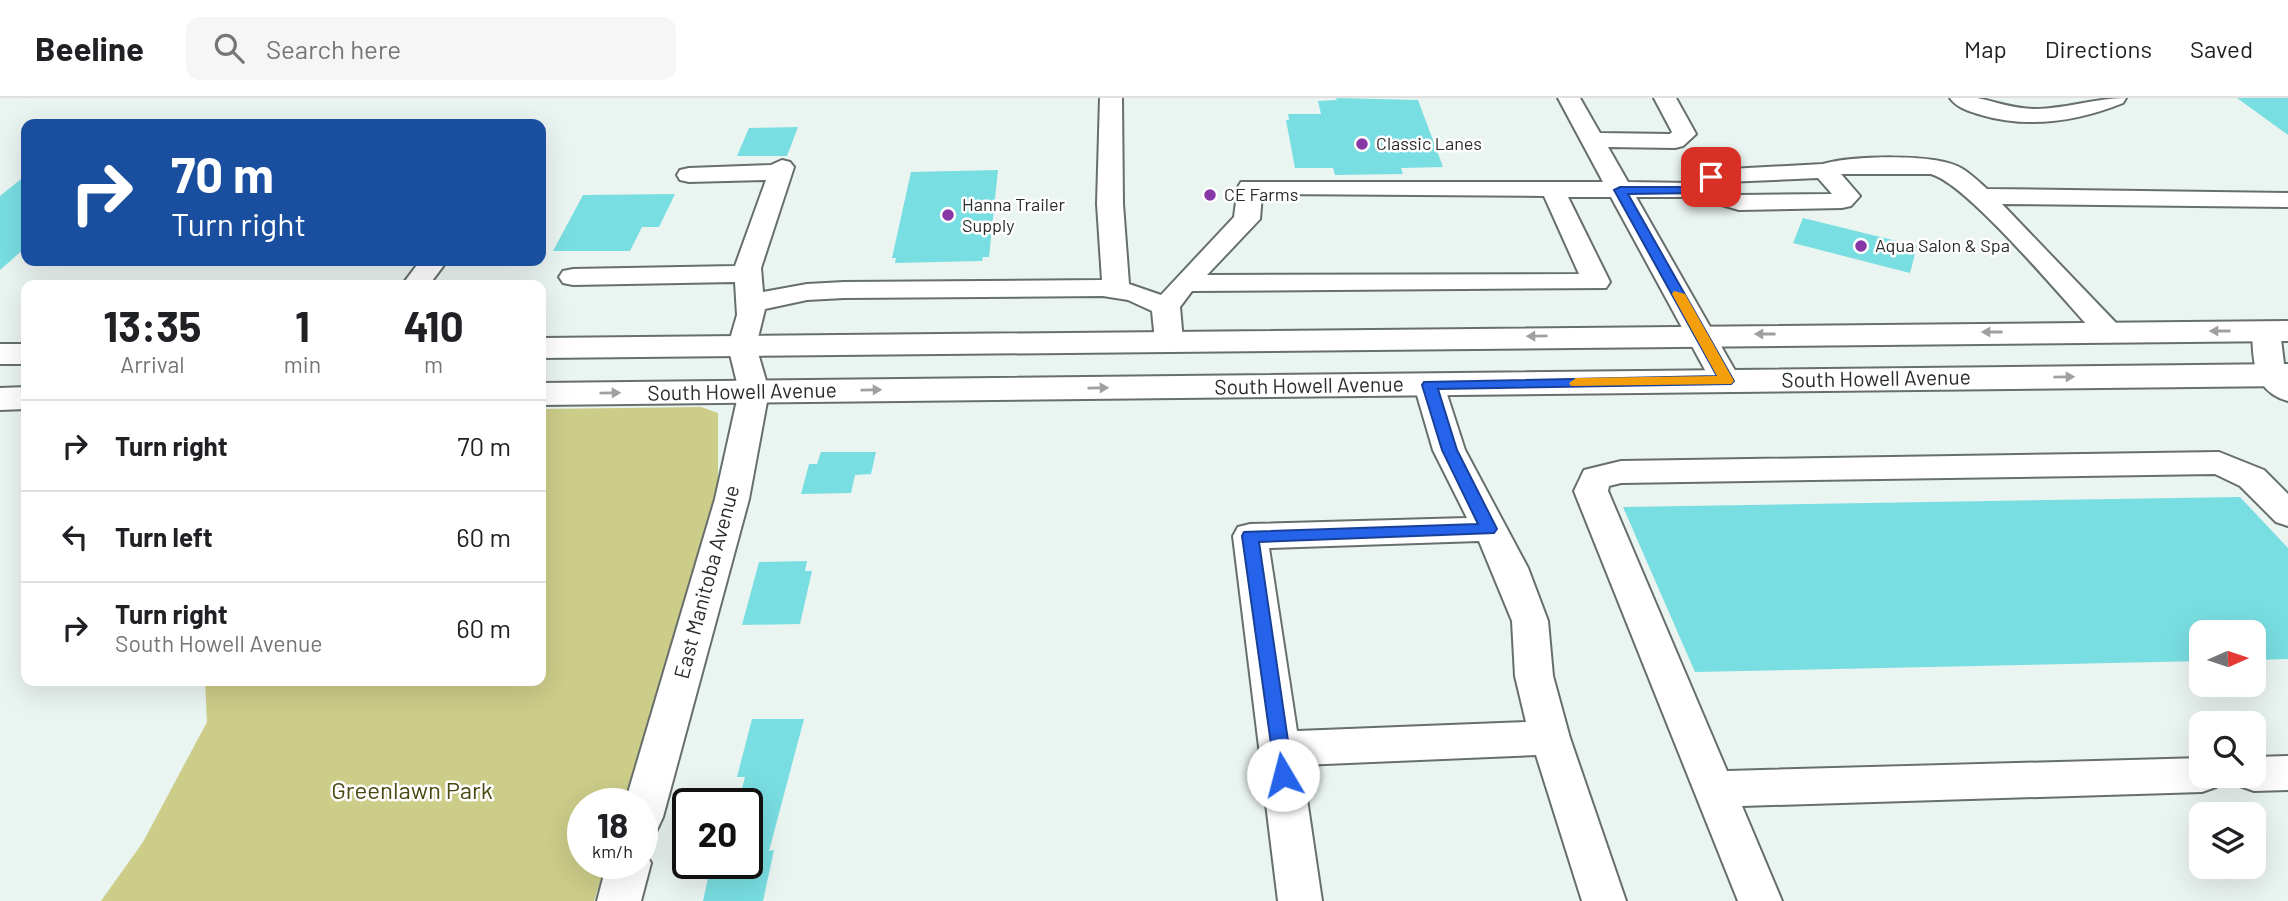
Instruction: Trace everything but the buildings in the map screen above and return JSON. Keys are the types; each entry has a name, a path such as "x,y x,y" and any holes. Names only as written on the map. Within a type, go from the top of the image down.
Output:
{"main road":[{"path":"546,348 1701,334 2108,331 2281,334"},
{"path":"0,354 21,354"},
{"name":"South Howell Avenue","path":"546,394 1726,381 2282,380"},
{"path":"0,399 21,398"}],"street":[{"path":"1111,98 1110,204 1116,290"},
{"path":"1569,98 1726,381"},
{"path":"1592,140 1675,141 1684,134 1665,98"},
{"path":"1961,98 1975,108 2010,114 2051,115 2095,108 2115,98"},
{"path":"1696,190 1711,177 1825,171 1839,167 1931,167 1951,172 1981,197 2108,331"},
{"path":"689,175 781,170 748,274 751,315 742,345"},
{"path":"1169,341 1166,307 1184,283 1247,219 1250,187 1696,190 1739,203 1842,201 1848,196 1825,171"},
{"path":"1184,283 1596,282 1552,188"},
{"path":"1981,197 2288,200"},
{"path":"419,280 430,266"},
{"path":"573,277 748,274"},
{"path":"750,303 807,292 844,290 1116,290 1135,293 1166,307"},
{"path":"2281,334 2282,380"},
{"name":"East Manitoba Avenue","path":"650,788 732,499 754,391 742,345"},
{"path":"1429,385 1449,450 1510,568 1530,621 1534,676 1550,738 1604,901"},
{"path":"1760,901 1591,491 1596,478 1621,472 2219,463 2252,478 2288,514"},
{"path":"1300,901 1250,536 1489,529"},
{"path":"1279,749 1550,738"},
{"path":"2266,774 2288,773"},
{"path":"1714,789 2189,775"},
{"path":"619,901 625,879"}],"green space":[{"name":"Greenlawn Park","path":"701,407 718,413 718,493 629,788 567,788 567,879 601,879 594,901 101,901 143,842 207,722 205,686 546,686 546,409"}],"slow traffic":[{"path":"1576,383 1726,381 1678,294"}],"place":[{"name":"Classic Lanes","path":"1362,144"},
{"name":"CE Farms","path":"1210,195"},
{"name":"Hanna Trailer Supply","path":"948,215"},
{"name":"Aqua Salon & Spa","path":"1861,246"}],"route":[{"path":"1283,775 1250,536 1489,529 1449,450 1429,385 1726,381 1620,190 1696,190 1711,177"}]}
